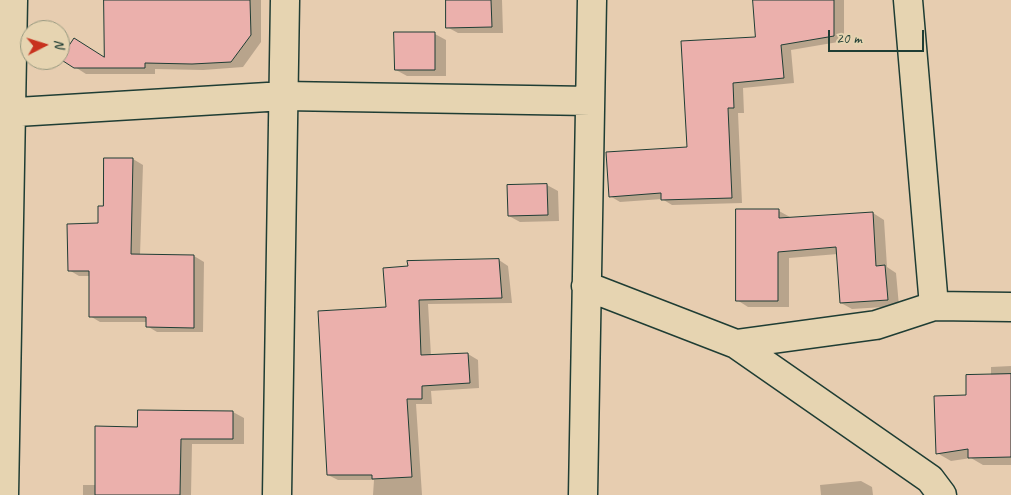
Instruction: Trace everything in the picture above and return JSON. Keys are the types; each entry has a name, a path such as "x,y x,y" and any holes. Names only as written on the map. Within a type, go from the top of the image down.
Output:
{"street":[{"path":"4,495 3,353 6,112 13,0"},
{"path":"277,495 286,0"},
{"path":"582,495 592,0"},
{"path":"908,0 934,306"},
{"path":"6,112 284,96 590,102"},
{"path":"586,286 736,344 930,479 942,495"},
{"path":"736,344 876,325 934,306 1011,307"}],"building":[{"path":"104,0 250,0 251,35 231,62 192,64 145,63 145,68 74,68 70,65 70,44 74,38 104,57"},
{"path":"446,0 491,0 492,27 446,28"},
{"path":"753,0 834,0 834,36 781,45 784,78 733,83 734,108 728,108 732,198 661,200 661,193 609,197 606,152 687,147 681,41 755,37"},
{"path":"394,32 435,32 435,70 395,70"},
{"path":"104,158 133,158 131,254 194,255 194,328 146,327 146,317 89,317 89,271 68,271 67,224 98,223 98,206 103,206"},
{"path":"547,184 548,215 508,216 507,185"},
{"path":"736,209 779,209 779,218 873,212 876,266 885,265 888,300 840,303 836,247 778,252 778,301 736,301"},
{"path":"499,259 502,298 419,300 421,355 468,353 470,383 422,386 422,399 407,399 412,477 372,479 372,475 327,475 318,311 386,307 383,268 408,266 407,261"},
{"path":"1011,374 1011,457 968,458 968,449 936,454 934,396 966,395 966,375"},
{"path":"138,410 233,411 233,439 181,439 180,495 95,495 95,426 137,427"}]}
